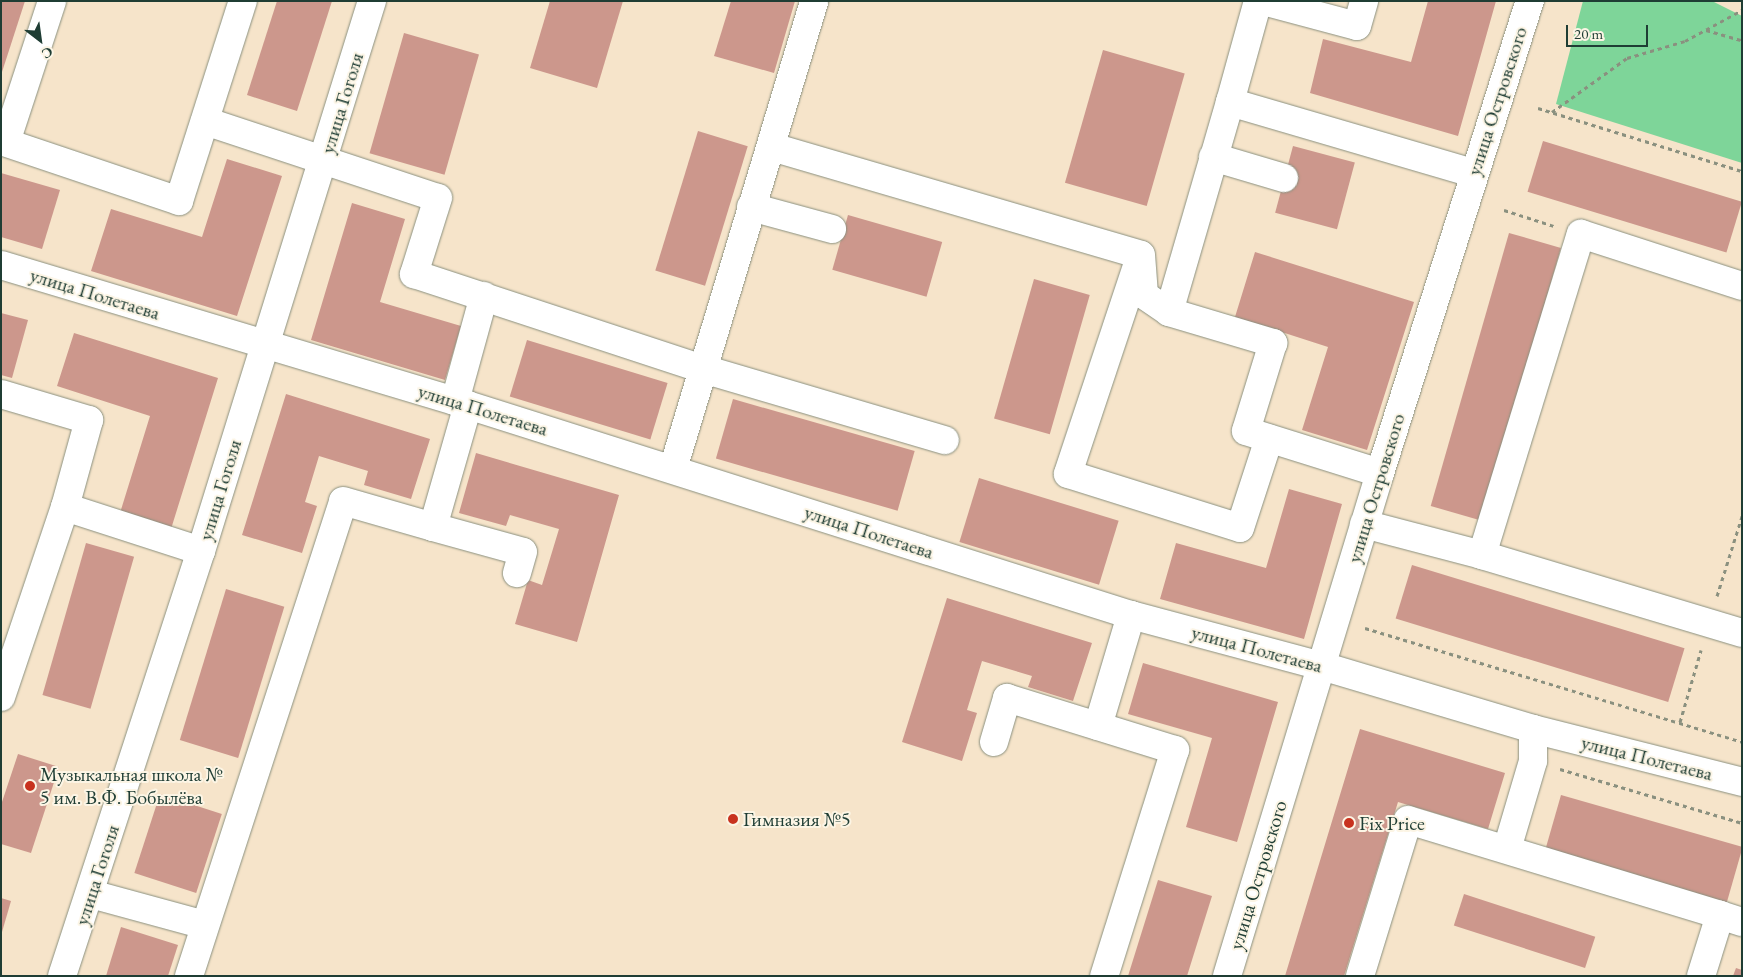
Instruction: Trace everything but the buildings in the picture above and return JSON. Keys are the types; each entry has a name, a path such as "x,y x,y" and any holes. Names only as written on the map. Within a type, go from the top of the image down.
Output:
{"street":[{"path":"52,1 4,142 179,201 243,1"},
{"name":"улица Гоголя","path":"62,976 91,894 201,551 324,162 372,1"},
{"path":"673,469 751,207 772,147 814,1"},
{"path":"1169,312 1258,1"},
{"path":"1263,1 1357,26 1364,1"},
{"name":"улица Островского","path":"1227,976 1473,173 1530,1"},
{"path":"1230,102 1473,173"},
{"path":"205,121 324,162 438,198 414,274 703,369 945,440"},
{"path":"772,147 1141,255"},
{"path":"1214,157 1284,178"},
{"path":"751,207 832,229"},
{"path":"1482,555 1581,234 1742,286"},
{"path":"1141,255 1144,296 1169,312 1273,344 1246,431 1380,473"},
{"path":"1141,255 1068,474 1240,528 1269,439"},
{"name":"улица Полетаева","path":"1,265 265,346 462,403 1131,615 1322,666 1533,729 1742,782"},
{"path":"433,527 462,403 484,296"},
{"path":"1,394 90,420 65,507 4,680"},
{"path":"189,976 343,501 523,552 517,573"},
{"path":"65,507 201,551"},
{"path":"1364,524 1482,555 1742,633"},
{"path":"1098,726 1131,615"},
{"path":"994,742 1007,698 1175,750 1104,976"},
{"path":"1507,849 1533,761 1533,729"},
{"path":"1360,976 1408,820 1731,919 1701,976"},
{"path":"91,894 205,925"}],"path":[{"path":"1552,112 1627,58 1684,41 1742,10"},
{"path":"1706,30 1742,40"},
{"path":"1538,108 1742,171"},
{"path":"1504,210 1581,234"},
{"path":"1365,628 1742,742"},
{"path":"1533,761 1742,823"}],"green space":[{"path":"1583,1 1712,1 1742,16 1742,163 1556,104"}],"place":[{"name":"Музыкальная школа № 5 им. В.Ф. Бобылёва","path":"30,786"},
{"name":"Гимназия №5","path":"733,819"},
{"name":"Fix Price","path":"1349,823"}]}
